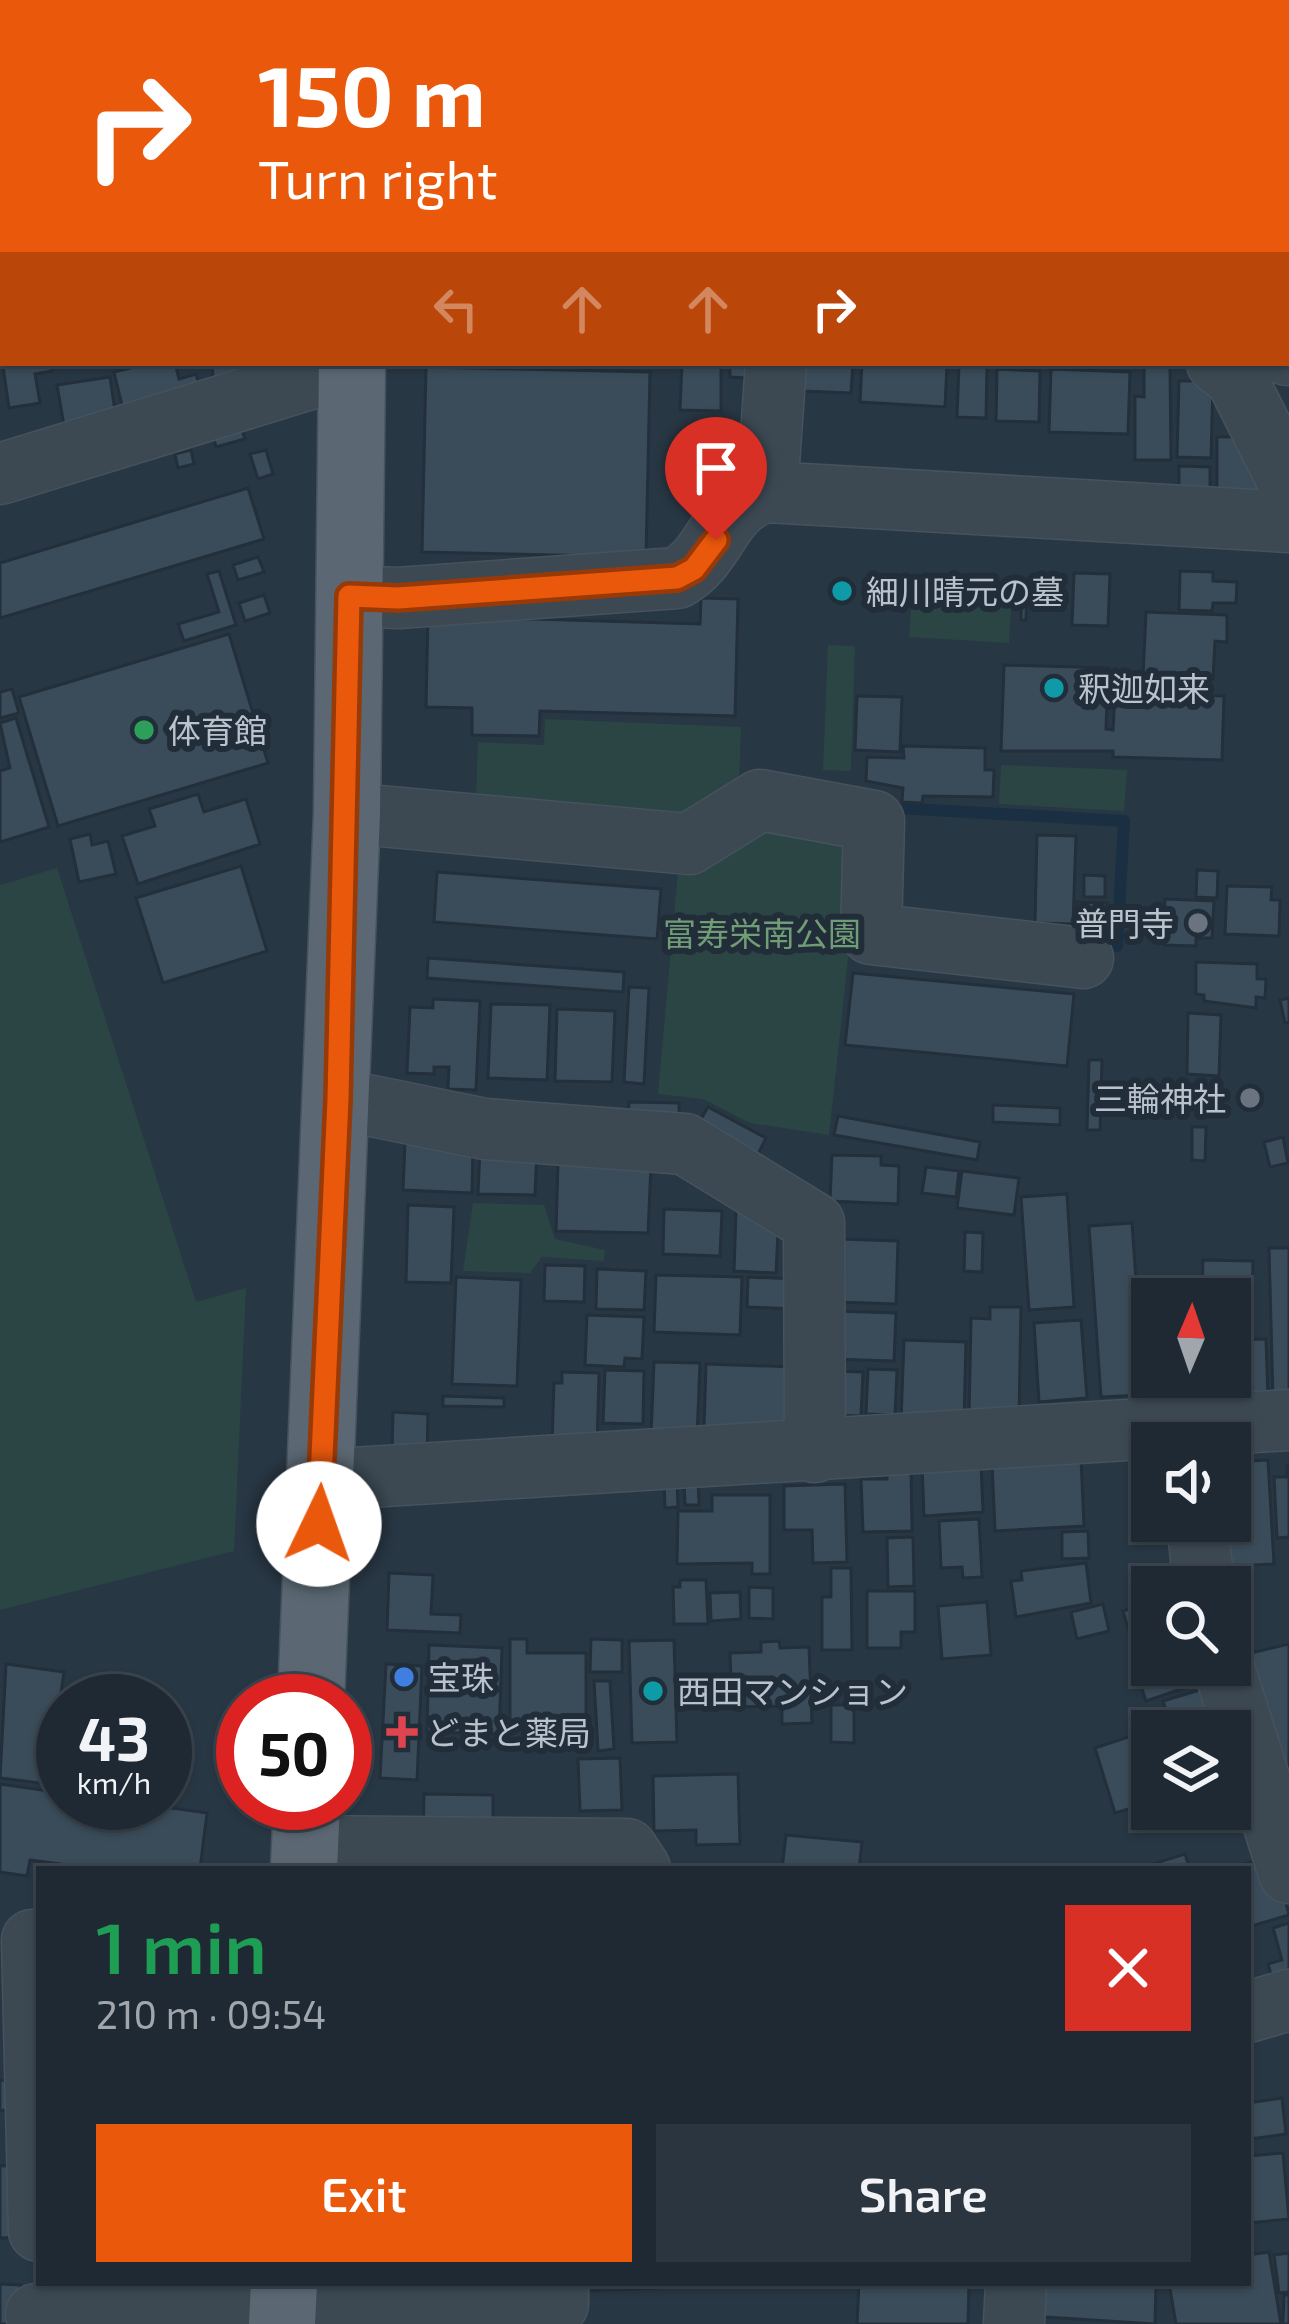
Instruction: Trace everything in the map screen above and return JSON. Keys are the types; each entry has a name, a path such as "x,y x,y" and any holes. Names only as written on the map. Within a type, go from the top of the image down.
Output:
{"main road":[{"path":"312,1674 347,813 352,366"}],"street":[{"path":"0,474 346,366"},
{"path":"767,492 776,366"},
{"path":"1221,366 1236,378 1289,484"},
{"path":"349,596 398,598 677,578 706,556 734,506 767,492 1289,522"},
{"path":"347,813 689,844 760,800 874,820 871,934 1083,958"},
{"path":"338,1099 485,1129 685,1144 814,1223 815,1452"},
{"path":"1251,1425 1289,1420"},
{"path":"321,1480 1131,1437"},
{"path":"1232,1686 1279,1803 1289,1873"},
{"path":"305,1839 627,1849 638,1866"},
{"path":"24,1940 36,2173"},
{"path":"1251,2011 1289,2000"},
{"path":"36,2307 283,2306 498,2318 558,2304 558,2286"},
{"path":"1014,2324 1016,2286"}],"green space":[{"path":"913,581 1012,587 1009,643 909,637"},
{"path":"828,645 855,646 851,771 823,770"},
{"path":"545,719 741,727 739,782 685,820 476,795 478,742 544,745"},
{"path":"1001,765 1127,770 1124,811 999,804"},
{"name":"富寿栄南公園","path":"764,817 860,848 829,1135 750,1123 703,1099 658,1094 678,871"},
{"path":"57,868 196,1302 246,1288 234,1551 0,1610 0,885"},
{"path":"473,1203 544,1205 555,1239 605,1250 604,1261 542,1257 530,1273 463,1271"}],"building":[{"path":"3,366 51,366 52,371 35,374 40,403 9,408"},
{"path":"138,366 176,366 179,379 196,374 202,395 124,414 114,372"},
{"path":"212,366 270,366 214,396"},
{"path":"682,366 721,366 721,411 680,410"},
{"path":"730,366 766,366 766,379 730,377"},
{"path":"805,366 853,366 851,393 803,391"},
{"path":"862,366 947,366 945,407 860,402"},
{"path":"959,366 987,366 986,418 957,417"},
{"path":"1144,366 1170,366 1171,460 1135,460 1135,396 1144,397"},
{"path":"426,367 650,372 646,557 422,552"},
{"path":"997,369 1040,371 1039,422 996,421"},
{"path":"1051,369 1130,372 1128,434 1049,432"},
{"path":"110,377 116,418 64,426 57,385"},
{"path":"1179,381 1213,381 1211,458 1177,457"},
{"path":"242,430 245,439 216,447 214,439"},
{"path":"1217,437 1254,437 1263,501 1217,501"},
{"path":"191,450 194,464 178,468 175,454"},
{"path":"266,450 273,474 258,479 250,454"},
{"path":"1179,466 1210,467 1210,500 1179,500"},
{"path":"248,488 264,539 0,618 0,563"},
{"path":"258,557 264,572 238,580 233,565"},
{"path":"219,571 236,625 184,641 178,624 219,612 207,574"},
{"path":"1180,571 1213,572 1213,581 1237,582 1236,603 1213,603 1212,611 1179,610"},
{"path":"1074,573 1110,574 1108,626 1072,625"},
{"path":"1022,586 1027,587 1026,620 1021,620"},
{"path":"264,595 270,613 245,621 239,603"},
{"path":"701,598 738,599 735,716 540,711 539,736 472,735 472,708 426,707 428,616 700,624"},
{"path":"1146,612 1227,615 1227,642 1215,641 1213,679 1143,676"},
{"name":"体育館","path":"229,634 268,763 58,826 19,697"},
{"path":"1004,665 1108,668 1106,729 1113,730 1115,693 1224,696 1222,760 1113,757 1113,751 1001,751"},
{"path":"12,689 19,713 0,718 0,692"},
{"path":"857,696 902,697 900,752 855,750"},
{"path":"16,718 49,827 0,842 0,771 10,768 0,723"},
{"path":"903,746 985,748 985,770 994,770 993,797 923,796 922,803 902,802 903,788 866,781 867,757 904,758"},
{"path":"198,794 204,812 246,799 260,844 138,884 122,836 155,826 149,809"},
{"path":"90,834 92,845 108,841 116,874 79,882 70,839"},
{"path":"1037,835 1076,836 1073,924 1035,923"},
{"path":"241,866 267,951 163,983 136,898"},
{"path":"1197,870 1218,871 1217,898 1196,897"},
{"path":"437,872 661,889 657,939 434,922"},
{"path":"1084,875 1105,876 1105,897 1084,897"},
{"path":"1227,886 1272,887 1271,900 1280,900 1279,936 1225,934"},
{"path":"1165,899 1214,901 1212,938 1196,938 1196,946 1164,945"},
{"path":"1077,902 1107,903 1106,928 1076,926"},
{"path":"428,958 624,972 623,992 427,978"},
{"path":"1196,962 1257,964 1257,979 1266,979 1265,998 1256,997 1256,1008 1204,1001 1204,995 1196,994"},
{"path":"853,973 1074,994 1067,1066 845,1045"},
{"path":"629,987 649,988 644,1084 624,1082"},
{"path":"1289,998 1289,1022 1285,1023 1280,1000"},
{"path":"433,999 480,1001 476,1090 448,1089 449,1067 434,1067 434,1074 407,1073 410,1007 433,1008"},
{"path":"491,1004 550,1005 547,1080 488,1078"},
{"path":"557,1009 615,1011 612,1082 555,1081"},
{"path":"1188,1013 1221,1015 1219,1076 1187,1074"},
{"path":"1089,1060 1102,1060 1100,1130 1087,1130"},
{"path":"629,1102 679,1103 679,1127 628,1126"},
{"path":"993,1105 1060,1108 1060,1125 993,1122"},
{"path":"708,1107 766,1138 752,1166 692,1135"},
{"path":"838,1116 980,1142 977,1160 834,1135"},
{"path":"1192,1127 1206,1127 1205,1161 1192,1160"},
{"path":"1283,1137 1288,1163 1270,1167 1264,1142"},
{"path":"405,1142 473,1144 472,1193 403,1190"},
{"path":"480,1147 537,1149 535,1195 478,1194"},
{"path":"832,1155 881,1156 881,1165 899,1166 898,1204 830,1201"},
{"path":"558,1163 651,1166 648,1233 556,1231"},
{"path":"926,1167 959,1171 956,1197 922,1193"},
{"path":"962,1171 1019,1178 1014,1215 957,1208"},
{"path":"1067,1194 1074,1307 1029,1310 1021,1197"},
{"path":"408,1205 454,1207 451,1283 406,1282"},
{"path":"664,1209 722,1211 720,1256 663,1254"},
{"path":"736,1210 779,1212 776,1273 734,1271"},
{"path":"1132,1223 1136,1278 1131,1278 1131,1396 1101,1397 1089,1226"},
{"path":"965,1232 983,1233 982,1272 964,1271"},
{"path":"840,1239 898,1241 896,1304 838,1302"},
{"path":"1269,1248 1289,1248 1289,1398 1273,1399"},
{"path":"1203,1260 1253,1261 1252,1309 1251,1278 1202,1278"},
{"path":"545,1265 585,1266 584,1302 544,1301"},
{"path":"597,1269 646,1271 644,1310 596,1309"},
{"path":"656,1275 742,1277 740,1335 654,1332"},
{"path":"456,1277 521,1280 517,1386 452,1384"},
{"path":"748,1277 797,1279 796,1309 747,1307"},
{"path":"990,1307 1021,1307 1019,1418 969,1417 971,1318 990,1319"},
{"path":"833,1311 896,1313 894,1361 831,1359"},
{"path":"587,1315 644,1317 642,1359 625,1358 624,1367 585,1365"},
{"path":"1081,1320 1087,1398 1039,1402 1034,1323"},
{"path":"1251,1339 1266,1339 1268,1399 1205,1401 1251,1398"},
{"path":"904,1340 966,1342 964,1423 901,1421"},
{"path":"654,1362 700,1363 697,1437 651,1436"},
{"path":"706,1364 796,1367 794,1429 704,1427"},
{"path":"868,1369 897,1370 895,1415 866,1414"},
{"path":"605,1370 644,1371 643,1424 603,1423"},
{"path":"832,1371 863,1372 861,1416 830,1415"},
{"path":"562,1372 599,1373 597,1448 552,1441 554,1383 562,1383"},
{"path":"443,1396 504,1398 504,1407 443,1406"},
{"path":"393,1412 428,1414 427,1453 392,1451"},
{"path":"1081,1458 1084,1526 995,1531 992,1462"},
{"path":"1268,1460 1274,1564 1220,1566 1219,1542 1251,1542 1251,1461"},
{"path":"911,1463 912,1531 863,1532 861,1479 887,1479 887,1464"},
{"path":"981,1464 983,1512 924,1516 922,1466"},
{"path":"1287,1465 1289,1537 1277,1538 1274,1477 1287,1477"},
{"path":"698,1480 699,1505 685,1505 684,1481"},
{"path":"664,1483 677,1483 678,1507 665,1508"},
{"path":"845,1484 847,1562 813,1563 812,1530 784,1530 784,1486"},
{"path":"712,1495 770,1495 770,1574 752,1574 752,1563 677,1564 678,1511 712,1511"},
{"path":"979,1519 982,1577 963,1578 962,1567 941,1568 939,1521"},
{"path":"1088,1531 1089,1558 1062,1559 1062,1532"},
{"path":"913,1537 914,1586 888,1587 887,1538"},
{"path":"1086,1563 1091,1603 1016,1617 1011,1581 1022,1580 1021,1571"},
{"path":"831,1568 851,1568 852,1650 822,1650 822,1597 831,1597"},
{"path":"389,1573 433,1575 431,1614 461,1615 460,1633 387,1630"},
{"path":"680,1580 706,1580 708,1624 674,1624 673,1587 680,1587"},
{"path":"749,1587 773,1588 773,1619 749,1618"},
{"path":"867,1591 915,1591 915,1632 901,1632 901,1648 867,1648"},
{"path":"740,1592 741,1619 711,1621 710,1593"},
{"path":"987,1602 991,1655 942,1659 938,1606"},
{"path":"1103,1604 1109,1631 1077,1639 1071,1612"},
{"path":"1131,1609 1131,1639 1123,1611"},
{"path":"510,1639 527,1639 527,1653 586,1653 586,1732 559,1732 559,1719 510,1720"},
{"path":"591,1639 622,1640 622,1672 590,1672"},
{"name":"西田マンション","path":"674,1640 677,1742 632,1743 629,1641"},
{"path":"779,1641 780,1648 809,1647 812,1723 782,1724 782,1706 732,1707 730,1653 761,1652 761,1642"},
{"path":"1289,1644 1289,1792 1251,1667 1251,1653"},
{"path":"429,1645 502,1648 499,1734 427,1732"},
{"path":"6,1664 64,1672 36,1674 36,1782 0,1778"},
{"path":"386,1664 422,1666 417,1780 380,1778"},
{"path":"594,1681 610,1681 614,1749 598,1751"},
{"path":"1141,1686 1190,1686 1146,1701"},
{"path":"1216,1686 1223,1710 1166,1710 1163,1701"},
{"path":"831,1705 848,1705 854,1712 854,1743 831,1742"},
{"path":"1131,1736 1131,1808 1115,1813 1095,1748"},
{"path":"620,1758 622,1810 580,1811 578,1759"},
{"path":"738,1774 740,1844 696,1845 696,1830 654,1831 653,1776"},
{"path":"0,1784 36,1789 36,1830 192,1830 192,1811 207,1813 200,1866 75,1866 30,1860 27,1876 0,1872"},
{"path":"424,1794 493,1795 493,1839 423,1838"},
{"path":"786,1835 862,1842 859,1866 782,1866"},
{"path":"1185,1854 1189,1866 1146,1866"},
{"path":"1274,1855 1289,1915 1251,1926 1251,1866 1238,1866"},
{"path":"1289,1923 1289,1988 1276,1992 1268,1964 1282,1960 1273,1928"},
{"path":"0,2080 16,2082 13,2111 0,2110"},
{"path":"1282,2098 1286,2134 1251,2139 1251,2103"},
{"path":"1283,2153 1289,2219 1251,2223 1251,2156"},
{"path":"26,2165 28,2237 0,2238 0,2166"},
{"path":"1269,2252 1281,2324 1176,2324 1170,2286 1251,2286 1251,2255"},
{"path":"1289,2253 1289,2292 1279,2293 1274,2255"},
{"path":"0,2284 21,2285 12,2324 0,2324"},
{"path":"579,2286 660,2286 660,2288 580,2291"},
{"path":"859,2286 969,2286 968,2324 857,2324"},
{"path":"1031,2286 1156,2286 1155,2324 1030,2316"},
{"path":"1284,2295 1289,2295 1289,2324 1283,2324"}],"waterway":[{"path":"897,808 1124,821 1117,946"}],"place":[{"name":"細川晴元の墓","path":"842,591"},
{"name":"釈迦如来","path":"1054,688"},
{"name":"体育館","path":"144,730"},
{"name":"普門寺","path":"1198,923"},
{"name":"三輪神社","path":"1250,1098"},
{"name":"宝珠","path":"404,1677"},
{"name":"西田マンション","path":"653,1691"},
{"name":"どまと薬局","path":"402,1732"}],"route":[{"path":"319,1524 338,1099 349,596 398,598 677,578 694,569 716,540"}]}
